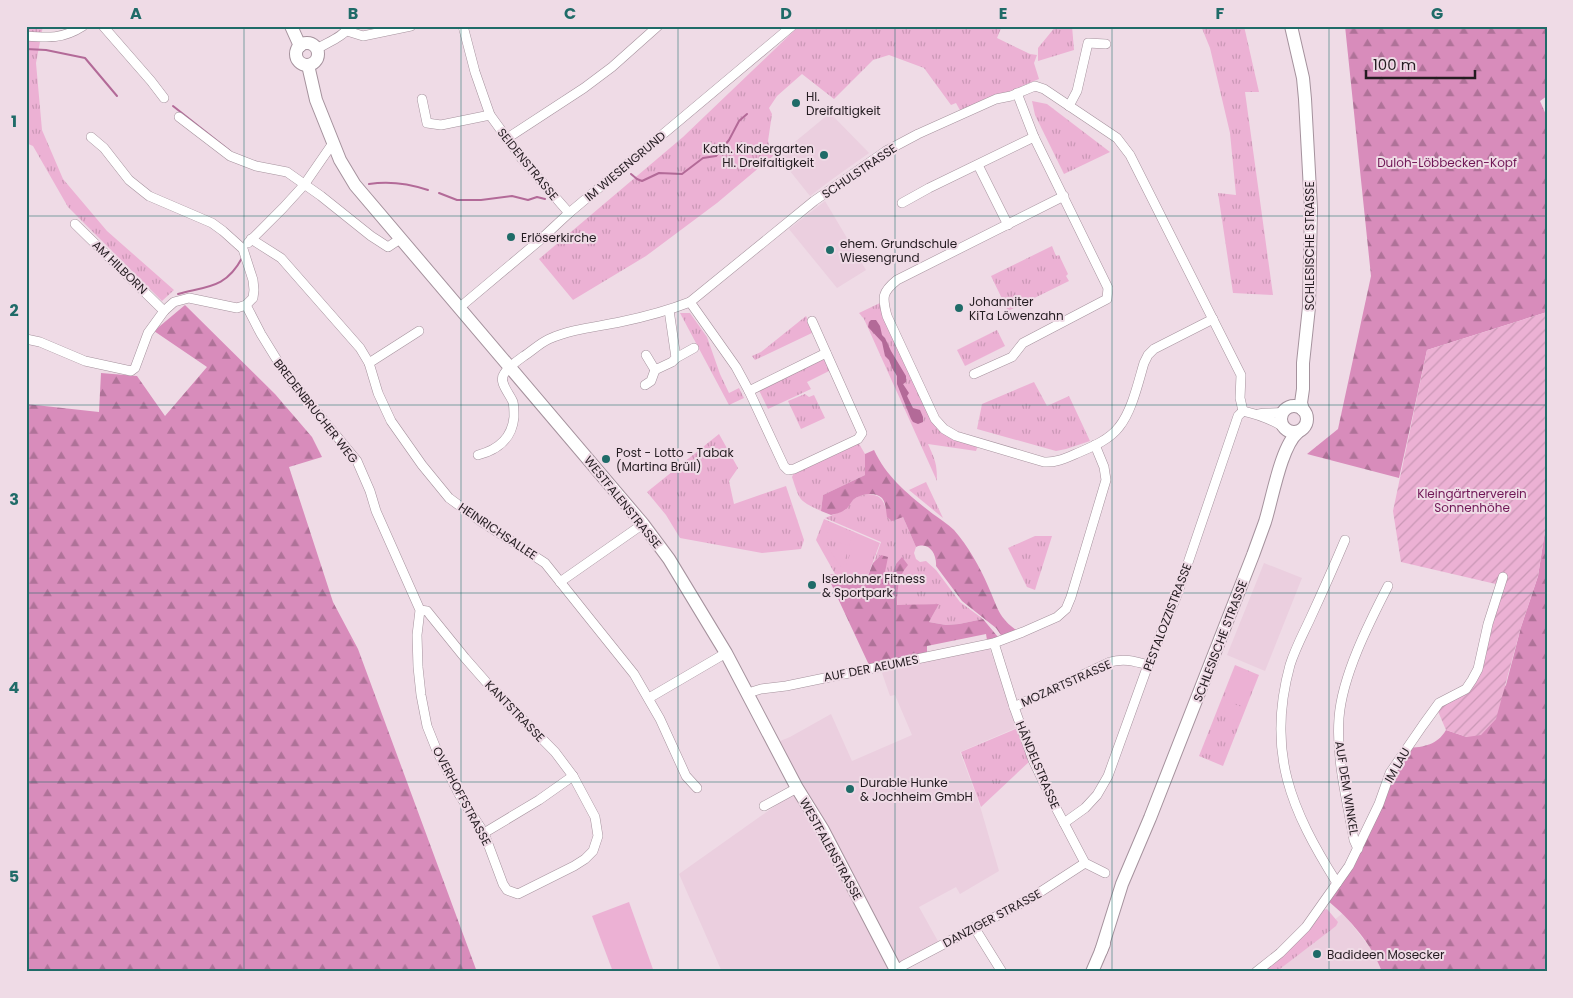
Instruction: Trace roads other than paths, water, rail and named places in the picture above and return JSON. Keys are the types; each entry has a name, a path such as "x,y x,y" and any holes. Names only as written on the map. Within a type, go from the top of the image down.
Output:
{"main road":[{"path":"292,26 300,46"},
{"name":"SCHLESISCHE STRASSE","path":"1291,26 1308,159 1311,209 1311,272 1301,403 1292,410"},
{"path":"309,43 317,49 317,59 312,64 301,64 297,58 296,52 300,46 309,43"},
{"name":"WESTFALENSTRASSE","path":"308,65 316,100 340,160 355,185 643,524 685,584 726,653 797,788 823,830 896,971"},
{"path":"1292,410 1305,413 1307,422 1302,429 1294,433 1284,428 1281,417 1292,410"},
{"name":"SCHLESISCHE STRASSE","path":"1283,461 1282,443 1284,428"},
{"name":"SCHLESISCHE STRASSE","path":"1092,972 1129,886 1150,818 1253,555 1283,461 1293,436 1298,432"}],"street":[{"path":"26,36 47,38 61,36 83,26"},
{"path":"103,26 164,98"},
{"path":"317,49 349,28 363,36 411,26"},
{"name":"SEIDENSTRASSE","path":"463,26 475,72 490,115 527,166 569,213"},
{"path":"506,139 584,88 612,67 658,26"},
{"name":"IM WIESENGRUND","path":"459,308 792,26"},
{"path":"1069,106 1077,91 1088,43 1106,44"},
{"name":"SCHULSTRASSE","path":"510,368 548,340 569,332 622,322 669,310 690,302 814,201 886,151 981,105 1035,86 1041,87 1118,138 1130,155 1241,375 1240,398 1242,411"},
{"path":"974,374 1012,357 1023,343 1107,299 1108,288 1034,137 1018,93"},
{"name":"SEIDENSTRASSE","path":"422,99 427,123 441,125 490,115"},
{"path":"179,117 230,156 256,166 286,172 388,247 400,239"},
{"path":"26,339 40,342 85,360 131,371 135,368 148,333 174,302 185,298 237,308 246,305 253,298 254,290 243,249 212,223 149,196 129,180 104,148 91,137"},
{"path":"902,203 1034,137"},
{"path":"243,249 304,185 333,143"},
{"path":"978,165 1008,225"},
{"path":"1064,196 897,280 886,289 883,301 887,316 935,419 944,429 956,436 1045,462 1062,460 1095,445 1120,427 1128,414 1144,363 1154,349 1213,319"},
{"name":"AM HILBORN","path":"76,224 164,312"},
{"name":"HEINRICHSALLEE","path":"251,239 281,258 360,348 369,363 378,393 391,421 422,465 449,498 545,563 634,674 671,740 686,776 697,788"},
{"path":"690,302 736,367 784,466 788,470 794,469 858,439 862,432 812,321"},
{"name":"BREDENBRUCHER WEG","path":"246,305 285,374 357,461 370,491"},
{"path":"669,310 676,358"},
{"path":"369,363 419,331"},
{"path":"645,385 651,381 655,370 694,348"},
{"path":"749,391 826,353"},
{"path":"646,355 655,370"},
{"path":"478,455 495,449 508,437 510,432 513,423 513,402 502,378 510,368"},
{"path":"1258,414 1265,412 1274,414 1292,410"},
{"path":"1242,411 1258,414 1273,420 1284,428"},
{"name":"PESTALOZZISTRASSE","path":"1064,823 1085,808 1097,795 1108,776 1148,665 1177,595 1238,416 1242,411"},
{"name":"AUF DER AEUMES","path":"748,694 761,689 786,686 994,643 1057,617 1066,609 1071,597 1106,480 1104,467 1095,445"},
{"name":"KANTSTRASSE","path":"370,491 376,511 420,610 427,611 465,658 555,752 573,776 595,817 598,836 593,851 585,859 526,891 518,894 507,890"},
{"path":"560,582 643,524"},
{"path":"1336,883 1304,827 1294,804 1286,777 1283,758 1281,716 1290,664 1345,540"},
{"name":"IM LAU","path":"1256,972 1280,953 1306,927 1358,848 1379,804 1390,773 1409,743 1439,703 1466,689 1472,680 1478,669 1488,624 1504,577"},
{"name":"AUF DEM WINKEL","path":"1358,848 1354,840 1342,768 1339,716 1353,661 1388,586"},
{"name":"OVERHOFFSTRASSE","path":"420,610 417,634 418,667 420,695 428,726 437,752 459,794 484,833 507,890"},
{"name":"HÄNDELSTRASSE","path":"994,643 1033,760 1085,863"},
{"path":"649,698 726,653"},
{"name":"MOZARTSTRASSE","path":"1014,707 1110,662 1120,659 1148,665"},
{"path":"484,833 539,800 573,776"},
{"path":"764,806 797,788"},
{"path":"1085,863 1105,873"},
{"name":"DANZIGER STRASSE","path":"896,971 1030,898 1085,863"},
{"path":"974,927 1002,972"}],"waterway":[{"path":"26,49 46,50 85,58 117,96"},
{"path":"173,106 230,151"},
{"path":"631,174 642,181 659,173 682,174 703,158 716,156 729,140 739,121 747,114"},
{"path":"369,184 399,184 428,190"},
{"path":"439,193 457,200 481,200 512,196 528,200 537,197 545,199"},
{"path":"178,294 207,287 223,280 236,268 242,258"}],"place":[{"name":"Hl. Dreifaltigkeit","path":"796,103"},
{"name":"Kath. Kindergarten Hl. Dreifaltigkeit","path":"824,155"},
{"name":"Erlöserkirche","path":"511,237"},
{"name":"ehem. Grundschule Wiesengrund","path":"830,250"},
{"name":"Johanniter KiTa Löwenzahn","path":"959,308"},
{"name":"Post - Lotto - Tabak (Martina Brüll)","path":"606,459"},
{"name":"Iserlohner Fitness & Sportpark","path":"812,585"},
{"name":"Durable Hunke & Jochheim GmbH","path":"850,789"},
{"name":"Badideen Mosecker","path":"1317,954"}],"park label":[{"name":"Duloh-Löbbecken-Kopf","path":"1447,162"},
{"name":"Kleingärtnerverein Sonnenhöhe","path":"1472,500"}]}
